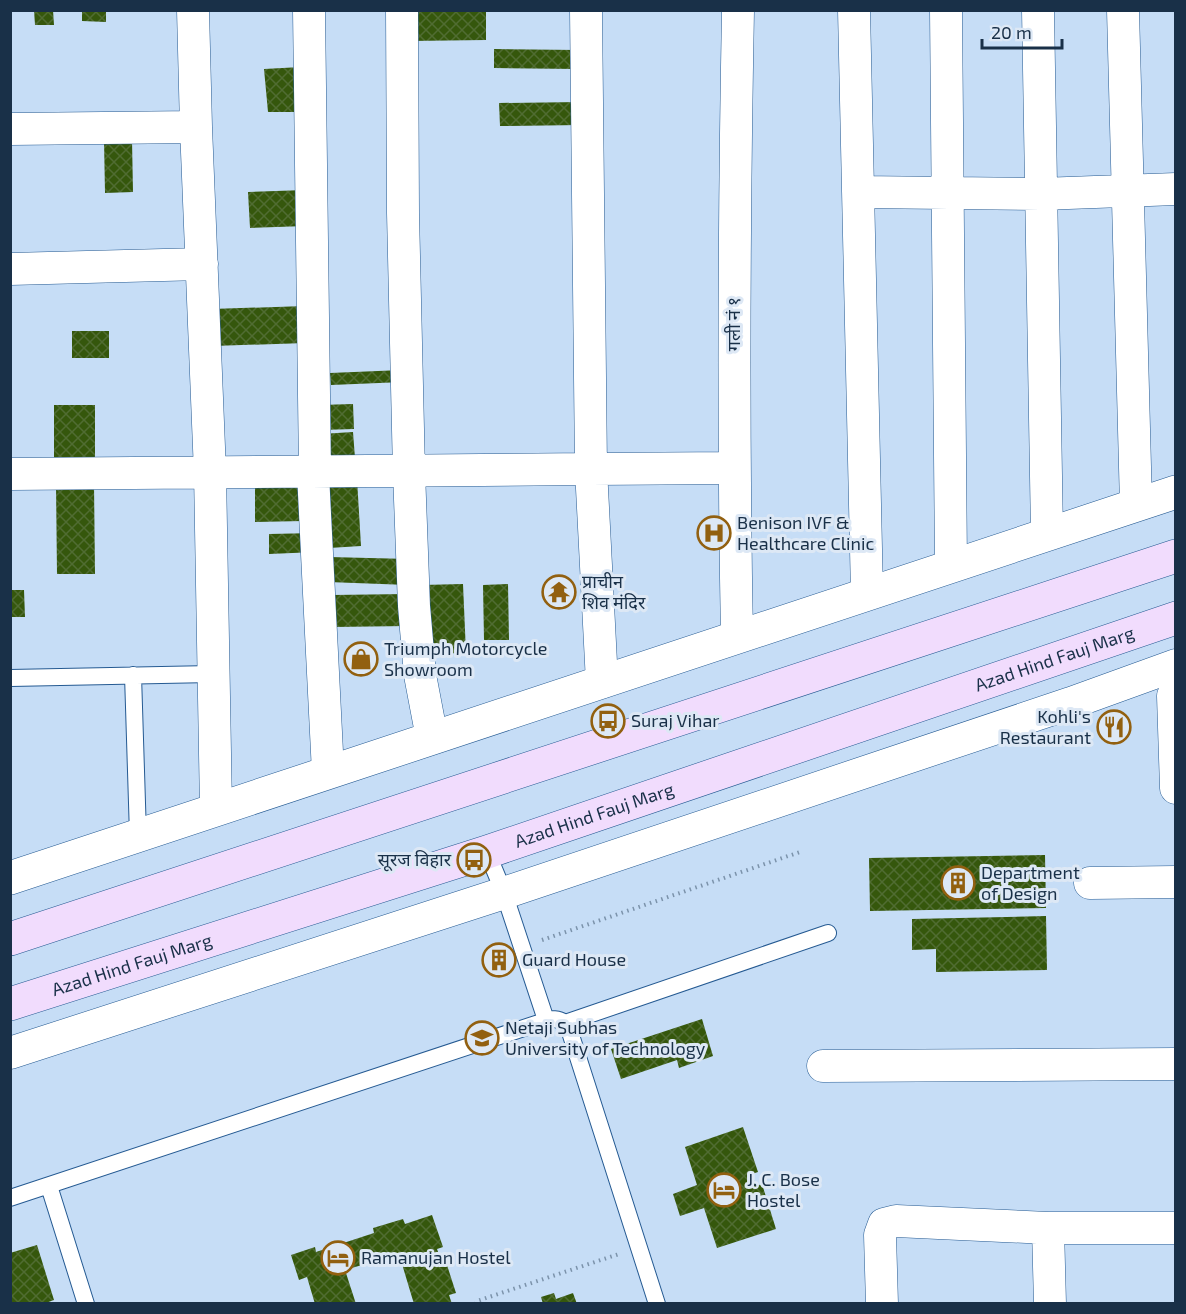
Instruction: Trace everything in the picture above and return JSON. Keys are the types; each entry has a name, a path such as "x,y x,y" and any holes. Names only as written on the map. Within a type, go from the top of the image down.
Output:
{"main road":[{"path":"10,939 1176,556"},
{"name":"Azad Hind Fauj Marg","path":"10,1004 487,852 1176,618"}],"street":[{"path":"193,10 210,472 216,809"},
{"path":"309,10 315,472 313,474 328,772"},
{"path":"402,10 403,225 414,606 420,675 432,738"},
{"path":"586,10 591,469 602,682"},
{"name":"गली नं १","path":"737,637 734,468 734,207 738,10"},
{"path":"854,10 867,594"},
{"path":"946,10 951,566"},
{"path":"1038,10 1047,534"},
{"path":"1123,10 1136,505"},
{"path":"10,129 196,127"},
{"path":"858,192 1041,194 1176,189"},
{"path":"10,269 202,264"},
{"path":"10,474 734,468"},
{"path":"10,878 1176,492"},
{"path":"10,1053 504,893 1060,707 1176,665"},
{"path":"1143,677 1174,696 1176,788"},
{"path":"1090,883 1176,882"},
{"path":"823,1066 1176,1064"},
{"path":"882,1304 880,1235 885,1224 896,1221 1048,1228 1176,1228"},
{"path":"1048,1228 1050,1304"}],"lane":[{"path":"10,678 212,674"},
{"path":"133,675 138,835"},
{"path":"487,852 504,893 546,1020"},
{"path":"565,1023 828,933"},
{"path":"10,1198 546,1020 560,1019 569,1029 657,1304"},
{"path":"49,1185 86,1304"}],"path":[{"path":"522,947 800,852"},
{"path":"475,1304 477,1301 640,1248"}],"building":[{"path":"34,10 53,10 54,25 35,25"},
{"path":"82,10 106,10 106,22 82,21"},
{"path":"486,10 486,40 409,41 408,11"},
{"path":"494,49 578,50 578,69 494,68"},
{"path":"301,67 302,112 268,112 264,69"},
{"path":"581,102 581,125 500,126 499,103"},
{"path":"104,140 132,140 133,192 105,193"},
{"path":"305,190 306,226 250,228 248,192"},
{"path":"305,306 306,343 213,346 211,309"},
{"path":"72,331 109,331 109,358 72,358"},
{"path":"402,370 403,382 331,385 330,373"},
{"path":"353,404 354,429 321,430 320,405"},
{"path":"54,405 95,405 95,465 54,465"},
{"path":"353,432 355,458 323,461 321,434"},
{"path":"303,475 303,521 255,522 255,476"},
{"path":"357,479 361,546 329,548 325,481"},
{"path":"56,483 94,483 95,574 57,574"},
{"path":"316,533 316,552 269,554 269,534"},
{"path":"329,557 409,559 408,585 328,582"},
{"path":"463,584 466,653 425,654 422,585"},
{"path":"508,584 509,640 484,640 483,585"},
{"path":"10,590 24,590 25,617 10,617"},
{"path":"408,594 408,626 333,627 332,595"},
{"name":"Department of Design","path":"1045,855 1046,908 870,911 869,858"},
{"name":"Department of Design","path":"1046,916 1047,970 936,972 936,949 912,950 912,919"},
{"name":"Guard House","path":"505,948 511,966 494,971 488,953"},
{"path":"702,1019 713,1056 679,1068 677,1060 621,1079 611,1049"},
{"name":"J. C. Bose Hostel","path":"743,1127 758,1172 752,1174 756,1186 762,1184 776,1229 717,1248 704,1208 680,1216 673,1194 697,1185 685,1147"},
{"name":"Ramanujan Hostel","path":"432,1215 443,1247 437,1249 442,1263 446,1262 456,1293 449,1295 452,1304 414,1304 399,1254 345,1270 356,1304 315,1304 307,1277 299,1280 291,1255 315,1247 316,1252 374,1233 373,1228 403,1219 405,1224"},
{"path":"37,1245 54,1300 43,1304 10,1304 10,1253"},
{"name":"Ramanujan Hostel","path":"554,1293 556,1299 573,1293 577,1304 543,1304 541,1297"}],"place":[{"name":"Benison IVF & Healthcare Clinic","path":"714,533"},
{"name":"प्राचीन शिव मंदिर","path":"559,592"},
{"name":"Triumph Motorcycle Showroom","path":"361,659"},
{"name":"Suraj Vihar","path":"608,721"},
{"name":"Kohli's Restaurant","path":"1114,727"},
{"name":"सूरज विहार","path":"474,860"},
{"name":"Department of Design","path":"958,883"},
{"name":"Guard House","path":"499,960"},
{"name":"Netaji Subhas University of Technology","path":"482,1038"},
{"name":"J. C. Bose Hostel","path":"724,1190"},
{"name":"Ramanujan Hostel","path":"338,1258"}]}
